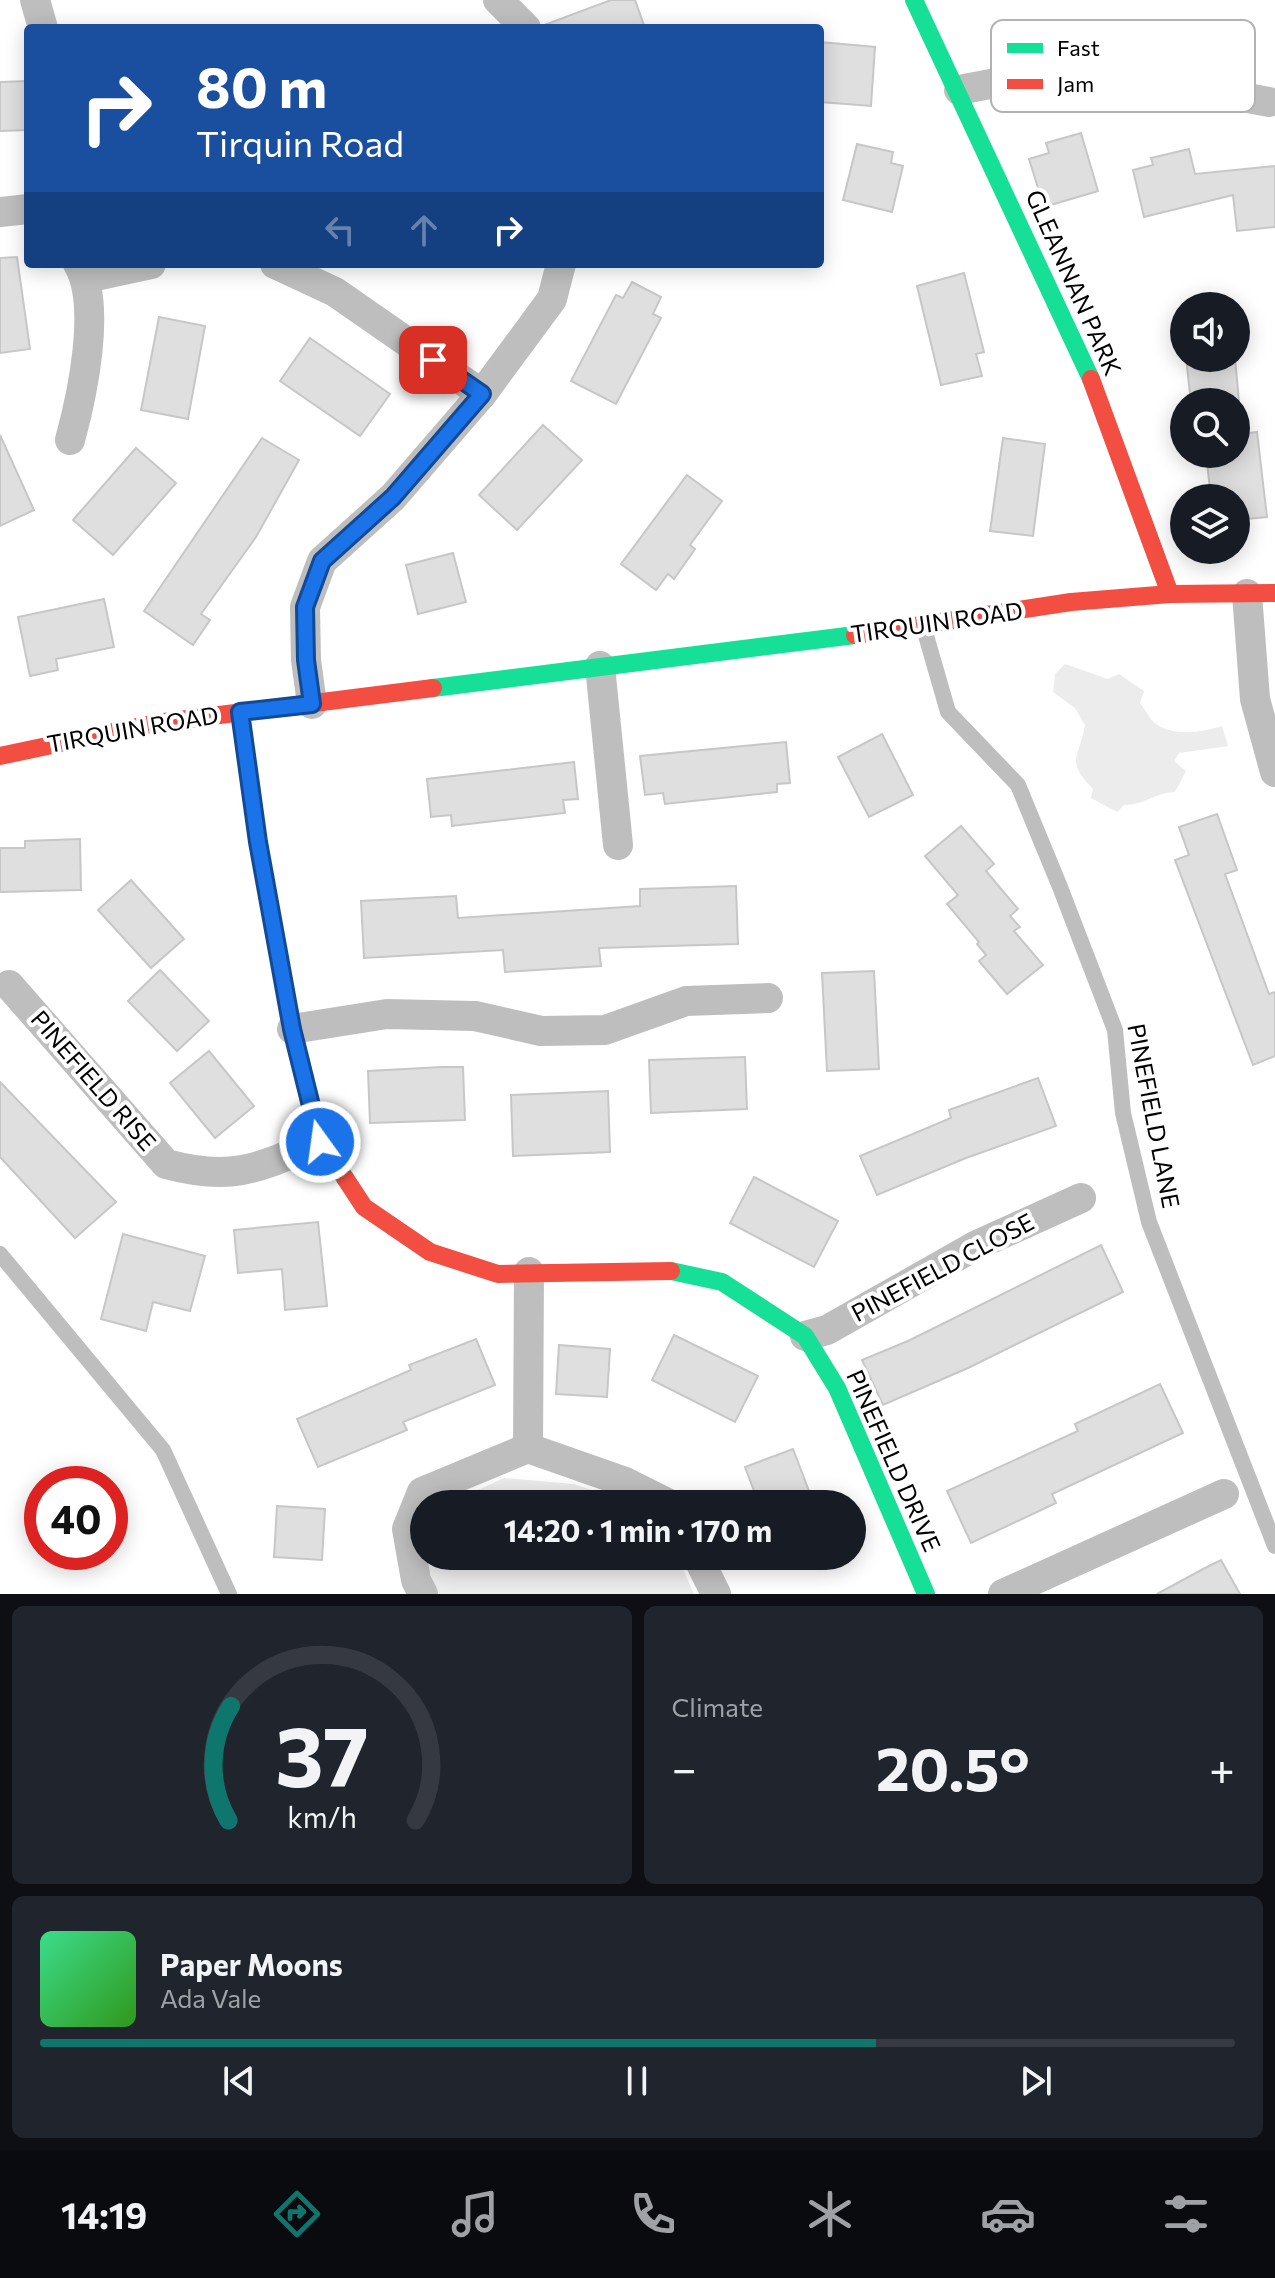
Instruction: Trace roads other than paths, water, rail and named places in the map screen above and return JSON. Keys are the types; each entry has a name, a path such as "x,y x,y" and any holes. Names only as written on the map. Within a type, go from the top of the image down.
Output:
{"street":[{"path":"35,0 42,24"},
{"path":"498,0 522,24"},
{"name":"GLEANNAN PARK","path":"914,0 1081,353 1170,594"},
{"path":"959,90 991,84"},
{"path":"1255,99 1269,102"},
{"path":"0,212 24,209"},
{"path":"70,440 87,375 82,271 112,268"},
{"path":"284,268 335,292 482,394"},
{"path":"312,704 306,660 305,607 322,561 393,497 482,394 552,299 560,268"},
{"path":"1261,593 1255,699 1275,772"},
{"name":"TIRQUIN ROAD","path":"0,756 113,731 240,712 923,625 1071,602 1170,594 1261,593"},
{"path":"600,666 618,845"},
{"name":"PINEFIELD DRIVE","path":"240,712 258,842 292,1029 320,1142 364,1207 430,1252 498,1274 663,1269 722,1282 805,1336 837,1388 926,1594"},
{"name":"PINEFIELD RISE","path":"9,985 166,1164 202,1173 250,1171 320,1142"},
{"path":"292,1029 387,1014 475,1016 541,1031 605,1030 686,1001 768,998"},
{"name":"PINEFIELD CLOSE","path":"805,1336 827,1330 975,1246 1081,1198"},
{"path":"528,1448 529,1272"},
{"path":"423,1594 416,1580 407,1529 422,1492 528,1448 641,1490"},
{"path":"1003,1594 1224,1494"},
{"path":"704,1570 716,1594"}],"lane":[{"name":"PINEFIELD LANE","path":"923,625 948,712 1018,785 1115,1030 1123,1113 1149,1222 1275,1546"},
{"path":"0,1254 163,1450 229,1594"}]}
